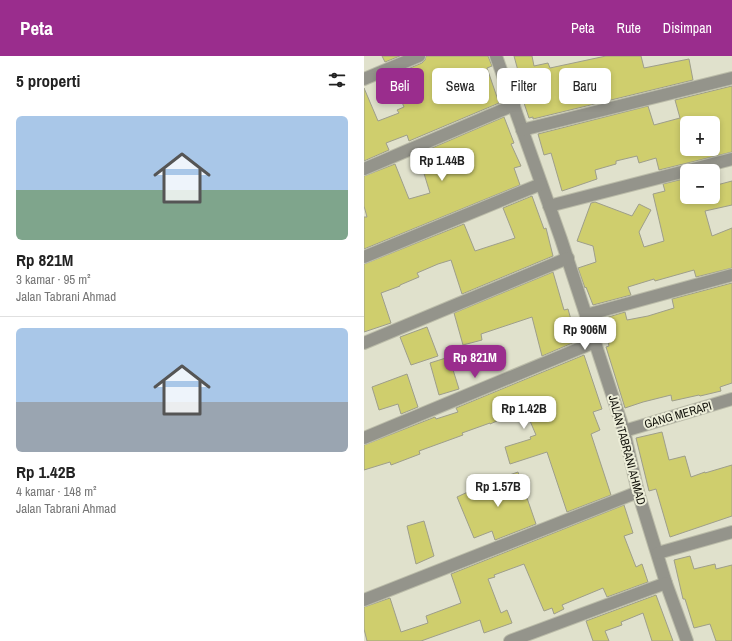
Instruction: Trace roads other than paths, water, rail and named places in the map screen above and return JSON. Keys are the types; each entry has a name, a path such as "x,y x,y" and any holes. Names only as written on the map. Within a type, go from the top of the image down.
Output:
{"street":[{"path":"364,79 419,56"},
{"name":"JALAN TABRANI AHMAD","path":"497,56 568,258 624,431 638,492 666,582 687,641"},
{"path":"522,130 732,78"},
{"path":"364,169 514,105"},
{"path":"550,206 732,159"},
{"path":"364,257 542,184"},
{"path":"364,342 568,258"},
{"path":"586,316 732,275"},
{"path":"364,438 595,342"},
{"name":"GANG MERAPI","path":"624,431 732,399"},
{"path":"364,600 638,492"},
{"path":"658,553 732,532"},
{"path":"510,641 666,582"}]}
